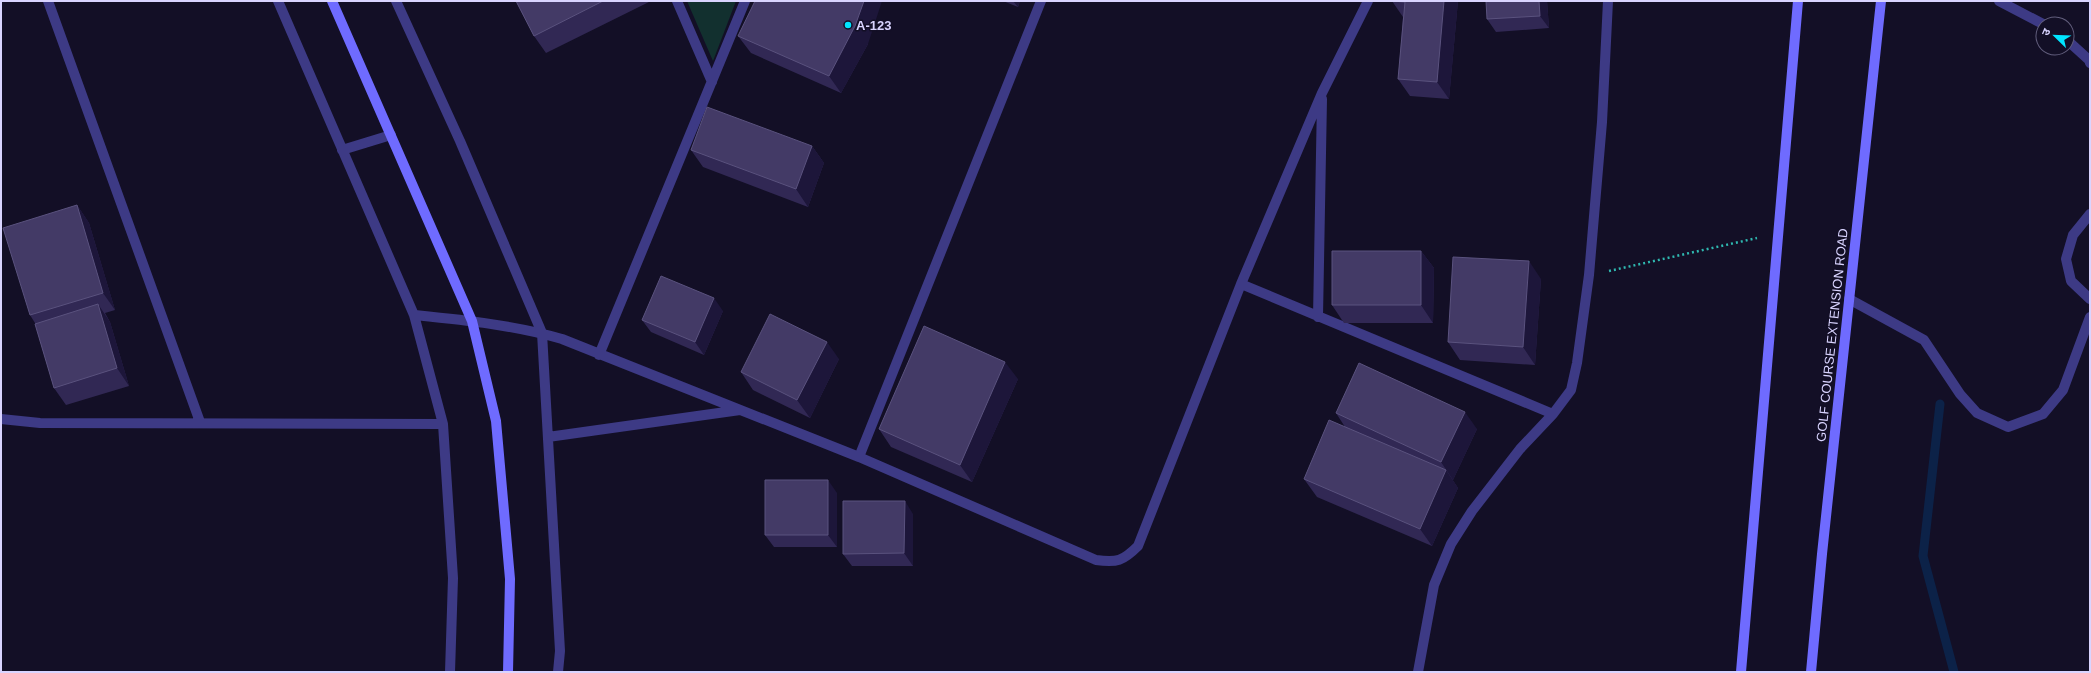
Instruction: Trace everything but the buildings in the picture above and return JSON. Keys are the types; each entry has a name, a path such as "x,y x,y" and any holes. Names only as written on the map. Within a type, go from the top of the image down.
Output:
{"main road":[{"path":"332,1 472,321 496,420 510,579 508,672"},
{"path":"1741,672 1798,1"},
{"name":"GOLF COURSE EXTENSION ROAD","path":"1811,672 1881,1"}],"street":[{"path":"48,1 200,422"},
{"path":"278,1 414,315 443,424 453,578 453,633 450,672"},
{"path":"396,1 460,141 542,333 560,651 558,672"},
{"path":"677,1 712,82"},
{"path":"599,354 745,1"},
{"path":"859,457 1040,1"},
{"path":"414,315 472,321 542,333 599,354 859,457 1096,560 1111,562 1126,558 1138,546 1240,284 1322,93 1368,1"},
{"path":"1418,672 1434,585 1451,544 1472,511 1520,449 1553,414 1571,390 1577,363 1589,275 1602,122 1608,1"},
{"path":"2000,1 2035,20"},
{"path":"2075,48 2090,63"},
{"path":"1318,317 1322,93"},
{"path":"342,150 391,135"},
{"path":"2090,214 2073,235 2066,259 2072,281 2090,299"},
{"path":"1240,284 1553,414"},
{"path":"1849,299 1924,340 1960,394 1977,413 2008,427 2043,414 2064,390 2090,317"},
{"path":"548,437 741,410"},
{"path":"1,419 40,423 200,422 443,424"}],"path":[{"path":"1589,275 1778,233"}],"green space":[{"path":"687,1 736,1 713,61"}],"waterway":[{"path":"1940,404 1923,556 1954,672"}],"place":[{"name":"A-123","path":"848,25"}]}
